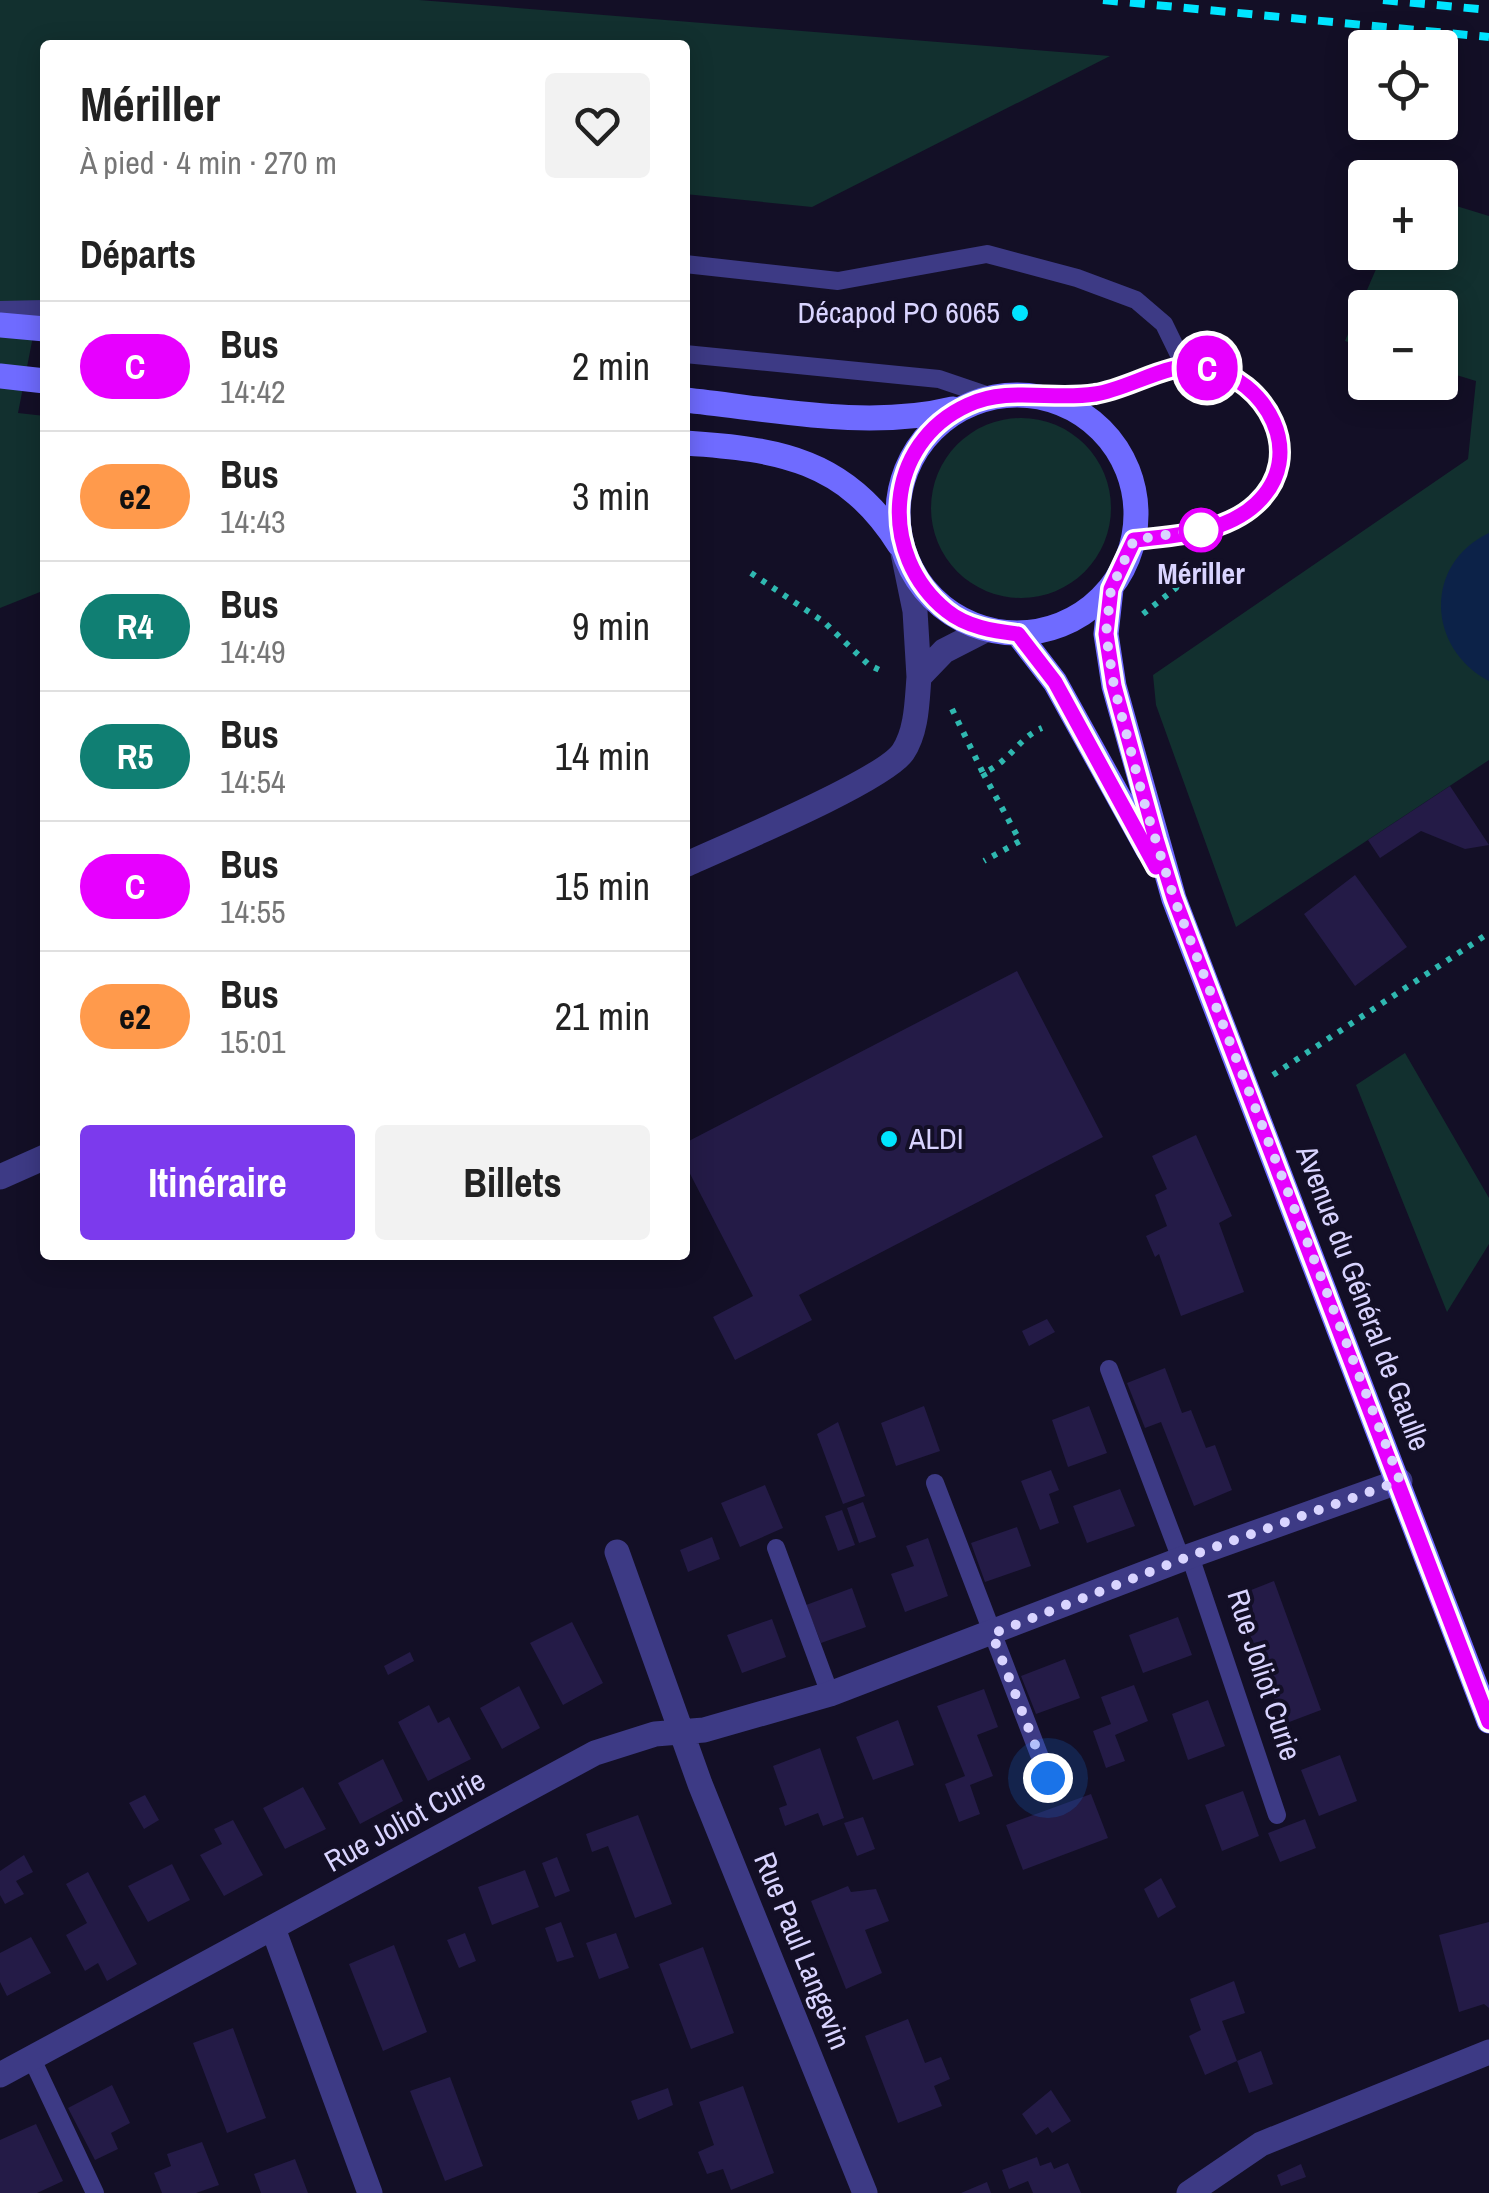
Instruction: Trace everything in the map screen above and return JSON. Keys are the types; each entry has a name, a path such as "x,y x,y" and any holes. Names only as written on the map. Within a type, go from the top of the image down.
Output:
{"main road":[{"path":"0,324 40,329"},
{"path":"0,376 40,380"},
{"name":"Avenue du Général de Gaulle","path":"690,401 831,416 892,418 925,416 980,401 1042,397 1072,408 1098,426 1118,450 1132,478 1137,509 1134,540 1111,589 1106,634 1114,686 1174,898 1489,1722"},
{"path":"902,548 898,520 908,464 933,430 980,401"},
{"name":"Avenue du Général de Gaulle","path":"690,444 786,455 816,467 869,500 902,548 920,584 949,612 985,630 1018,634 1060,626 1088,611 1111,589"},
{"name":"Avenue du Général de Gaulle","path":"1018,634 1055,682 1174,898"}],"street":[{"path":"690,863 901,754 913,728 919,677 915,611 902,548"},
{"path":"919,677 944,650 985,630"},
{"path":"0,1177 40,1159"},
{"name":"Rue Joliot Curie","path":"0,2075 595,1753 655,1734 683,1732 830,1694 1186,1557 1400,1481"},
{"name":"Rue Paul Langevin","path":"617,1552 683,1732 865,2193"},
{"path":"274,1930 370,2193"},
{"path":"1190,2193 1261,2144 1489,2052"}],"lane":[{"path":"690,265 838,281 987,254 1078,278 1136,300 1164,324 1184,367"},
{"path":"0,310 40,309"},
{"path":"690,354 939,379 980,401"},
{"path":"1042,397 1096,394 1184,367 1204,367 1234,378 1262,400 1276,421 1281,456 1272,481 1256,504 1225,522 1184,535 1134,540"},
{"name":"Rue Joliot Curie","path":"1110,1369 1186,1557 1277,1815"},
{"path":"936,1483 1048,1778"},
{"path":"776,1548 830,1694"},
{"path":"32,2059 95,2193"}],"path":[{"path":"751,573 824,622 869,665 919,677"},
{"path":"983,773 1020,841 984,861"},
{"path":"1246,1088 1268,1079 1489,933"}],"green space":[{"path":"0,0 419,0 1110,56 812,207 690,195 690,40 40,40 40,301 18,413 40,415 40,592 0,608"},
{"path":"1458,207 1489,216 1489,760 1236,927 1156,705 1153,675 1468,459 1476,381 1458,376 1458,290 1367,290 1376,270 1458,270"},
{"path":"1021,418 1056,424 1085,444 1105,473 1111,508 1105,543 1085,572 1056,592 1021,598 986,592 957,572 937,543 931,508 937,473 957,444 986,424"},
{"path":"1405,1053 1489,1198 1489,1244 1447,1312 1356,1085"}],"water":[{"path":"1489,533 1489,681 1468,667 1454,649 1444,628 1441,607 1452,565 1468,547"}],"building":[{"path":"1450,786 1489,845 1465,849 1421,831 1380,858 1368,840"},
{"path":"1355,875 1407,947 1355,986 1304,914"},
{"path":"1017,971 1103,1137 799,1295 812,1320 735,1360 713,1317 753,1296 690,1174 690,1140"},
{"path":"1196,1135 1232,1216 1219,1223 1244,1292 1181,1316 1159,1254 1155,1257 1146,1236 1167,1226 1155,1195 1167,1189 1152,1156"},
{"path":"1047,1319 1055,1332 1029,1346 1022,1331"},
{"path":"1165,1368 1182,1413 1191,1410 1206,1448 1215,1445 1232,1490 1194,1506 1161,1422 1145,1428 1127,1383"},
{"path":"924,1406 940,1451 896,1466 881,1423"},
{"path":"1089,1406 1107,1453 1068,1467 1052,1420"},
{"path":"838,1422 865,1496 843,1504 817,1434"},
{"path":"1051,1470 1059,1490 1049,1494 1059,1523 1040,1530 1021,1481"},
{"path":"765,1485 783,1528 740,1547 721,1503"},
{"path":"1120,1489 1135,1526 1087,1543 1073,1506"},
{"path":"863,1502 876,1537 859,1543 847,1508"},
{"path":"842,1510 855,1545 838,1551 825,1516"},
{"path":"1017,1527 1031,1566 985,1582 971,1543"},
{"path":"712,1537 720,1559 688,1572 680,1550"},
{"path":"928,1538 948,1596 905,1612 891,1574 914,1566 906,1546"},
{"path":"1274,1581 1321,1710 1284,1724 1267,1680 1272,1677 1260,1642 1253,1643 1236,1596"},
{"path":"852,1588 866,1627 821,1643 806,1605"},
{"path":"1178,1617 1192,1655 1143,1673 1129,1635"},
{"path":"772,1619 786,1657 742,1673 727,1635"},
{"path":"572,1622 603,1683 563,1705 530,1643"},
{"path":"410,1652 414,1661 388,1675 384,1666"},
{"path":"1065,1659 1080,1698 1036,1714 1021,1676"},
{"path":"1134,1685 1148,1721 1115,1735 1125,1761 1106,1768 1093,1731 1111,1724 1101,1697"},
{"path":"519,1686 540,1728 502,1749 480,1708"},
{"path":"984,1689 998,1727 977,1735 993,1776 970,1785 980,1814 959,1822 945,1784 965,1776 937,1706"},
{"path":"1208,1700 1225,1746 1188,1760 1172,1714"},
{"path":"429,1705 438,1723 449,1717 471,1759 428,1781 398,1722"},
{"path":"898,1720 914,1765 873,1780 856,1737"},
{"path":"820,1748 844,1818 823,1826 818,1813 785,1826 779,1808 787,1805 773,1766"},
{"path":"1340,1755 1357,1801 1319,1816 1301,1770"},
{"path":"383,1759 403,1801 360,1824 338,1783"},
{"path":"303,1787 326,1829 285,1849 263,1808"},
{"path":"1243,1791 1259,1836 1222,1851 1205,1805"},
{"path":"1091,1794 1108,1838 1023,1870 1006,1825"},
{"path":"145,1795 159,1820 144,1829 129,1803"},
{"path":"638,1815 672,1904 635,1918 608,1846 592,1852 586,1834"},
{"path":"863,1817 875,1849 857,1856 844,1823"},
{"path":"1305,1819 1316,1848 1280,1862 1268,1833"},
{"path":"233,1820 263,1875 224,1896 200,1855 222,1844 214,1829"},
{"path":"24,1855 33,1872 16,1881 24,1894 5,1904 0,1895 0,1871"},
{"path":"557,1857 570,1891 555,1897 542,1863"},
{"path":"172,1864 190,1900 148,1922 128,1886"},
{"path":"525,1870 539,1907 492,1925 478,1887"},
{"path":"88,1872 137,1964 107,1981 98,1963 85,1971 66,1935 87,1923 66,1884"},
{"path":"1161,1878 1176,1907 1158,1918 1144,1889"},
{"path":"848,1886 851,1892 876,1889 889,1921 865,1930 882,1973 846,1989 811,1901"},
{"path":"561,1922 574,1957 557,1962 545,1928"},
{"path":"1489,1922 1489,2008 1484,2004 1459,2012 1439,1935"},
{"path":"465,1933 476,1961 459,1968 447,1940"},
{"path":"616,1933 629,1968 599,1979 586,1943"},
{"path":"31,1937 51,1973 7,1996 0,1982 0,1953"},
{"path":"394,1945 427,2032 383,2051 349,1964"},
{"path":"703,1947 734,2033 691,2049 659,1964"},
{"path":"1234,1981 1245,2013 1222,2021 1237,2061 1205,2075 1189,2036 1201,2030 1190,1999"},
{"path":"908,2019 925,2063 941,2057 950,2079 934,2086 942,2106 898,2123 865,2036"},
{"path":"233,2028 266,2118 227,2133 193,2043"},
{"path":"1261,2051 1273,2084 1249,2093 1237,2061"},
{"path":"450,2077 483,2166 445,2181 410,2091"},
{"path":"112,2085 130,2123 111,2133 118,2149 95,2160 68,2108"},
{"path":"743,2086 774,2173 731,2190 723,2169 707,2174 698,2152 714,2145 699,2102"},
{"path":"668,2088 673,2105 638,2120 631,2101"},
{"path":"1051,2090 1071,2121 1052,2133 1048,2127 1036,2135 1022,2114"},
{"path":"36,2124 63,2181 37,2193 0,2193 0,2140"},
{"path":"202,2142 219,2185 196,2193 162,2193 154,2173 171,2166 167,2154"},
{"path":"1037,2157 1040,2166 1051,2162 1054,2169 1068,2163 1081,2193 1033,2193 1028,2181 1009,2189 1002,2170"},
{"path":"295,2159 308,2193 261,2193 254,2174"},
{"path":"1301,2164 1306,2177 1281,2186 1277,2175"},
{"path":"987,2182 991,2193 961,2193"}],"railway":[{"path":"1103,0 1489,37"},
{"path":"1383,0 1489,10"}],"bus line":[{"name":"C","path":"1156,867 1042,662 1018,634 985,630 949,612 920,584 902,548 898,520 900,491 908,464 923,440 943,420 968,405 992,396 1096,394 1184,367 1204,367 1234,378 1262,400 1276,421 1281,456 1272,481 1256,504 1225,522 1184,535 1134,540 1126,566 1111,589 1106,612 1114,686 1174,898 1489,1722"}],"place":[{"name":"Décapod PO 6065","path":"1020,313"},
{"name":"Mériller","path":"1201,530"},
{"name":"ALDI","path":"889,1139"}],"route":[{"path":"1048,1778 992,1634 1190,1556 1400,1481 1174,898 1114,686 1106,612 1111,589 1126,566 1134,540 1184,535 1208,528 1201,530"}]}
